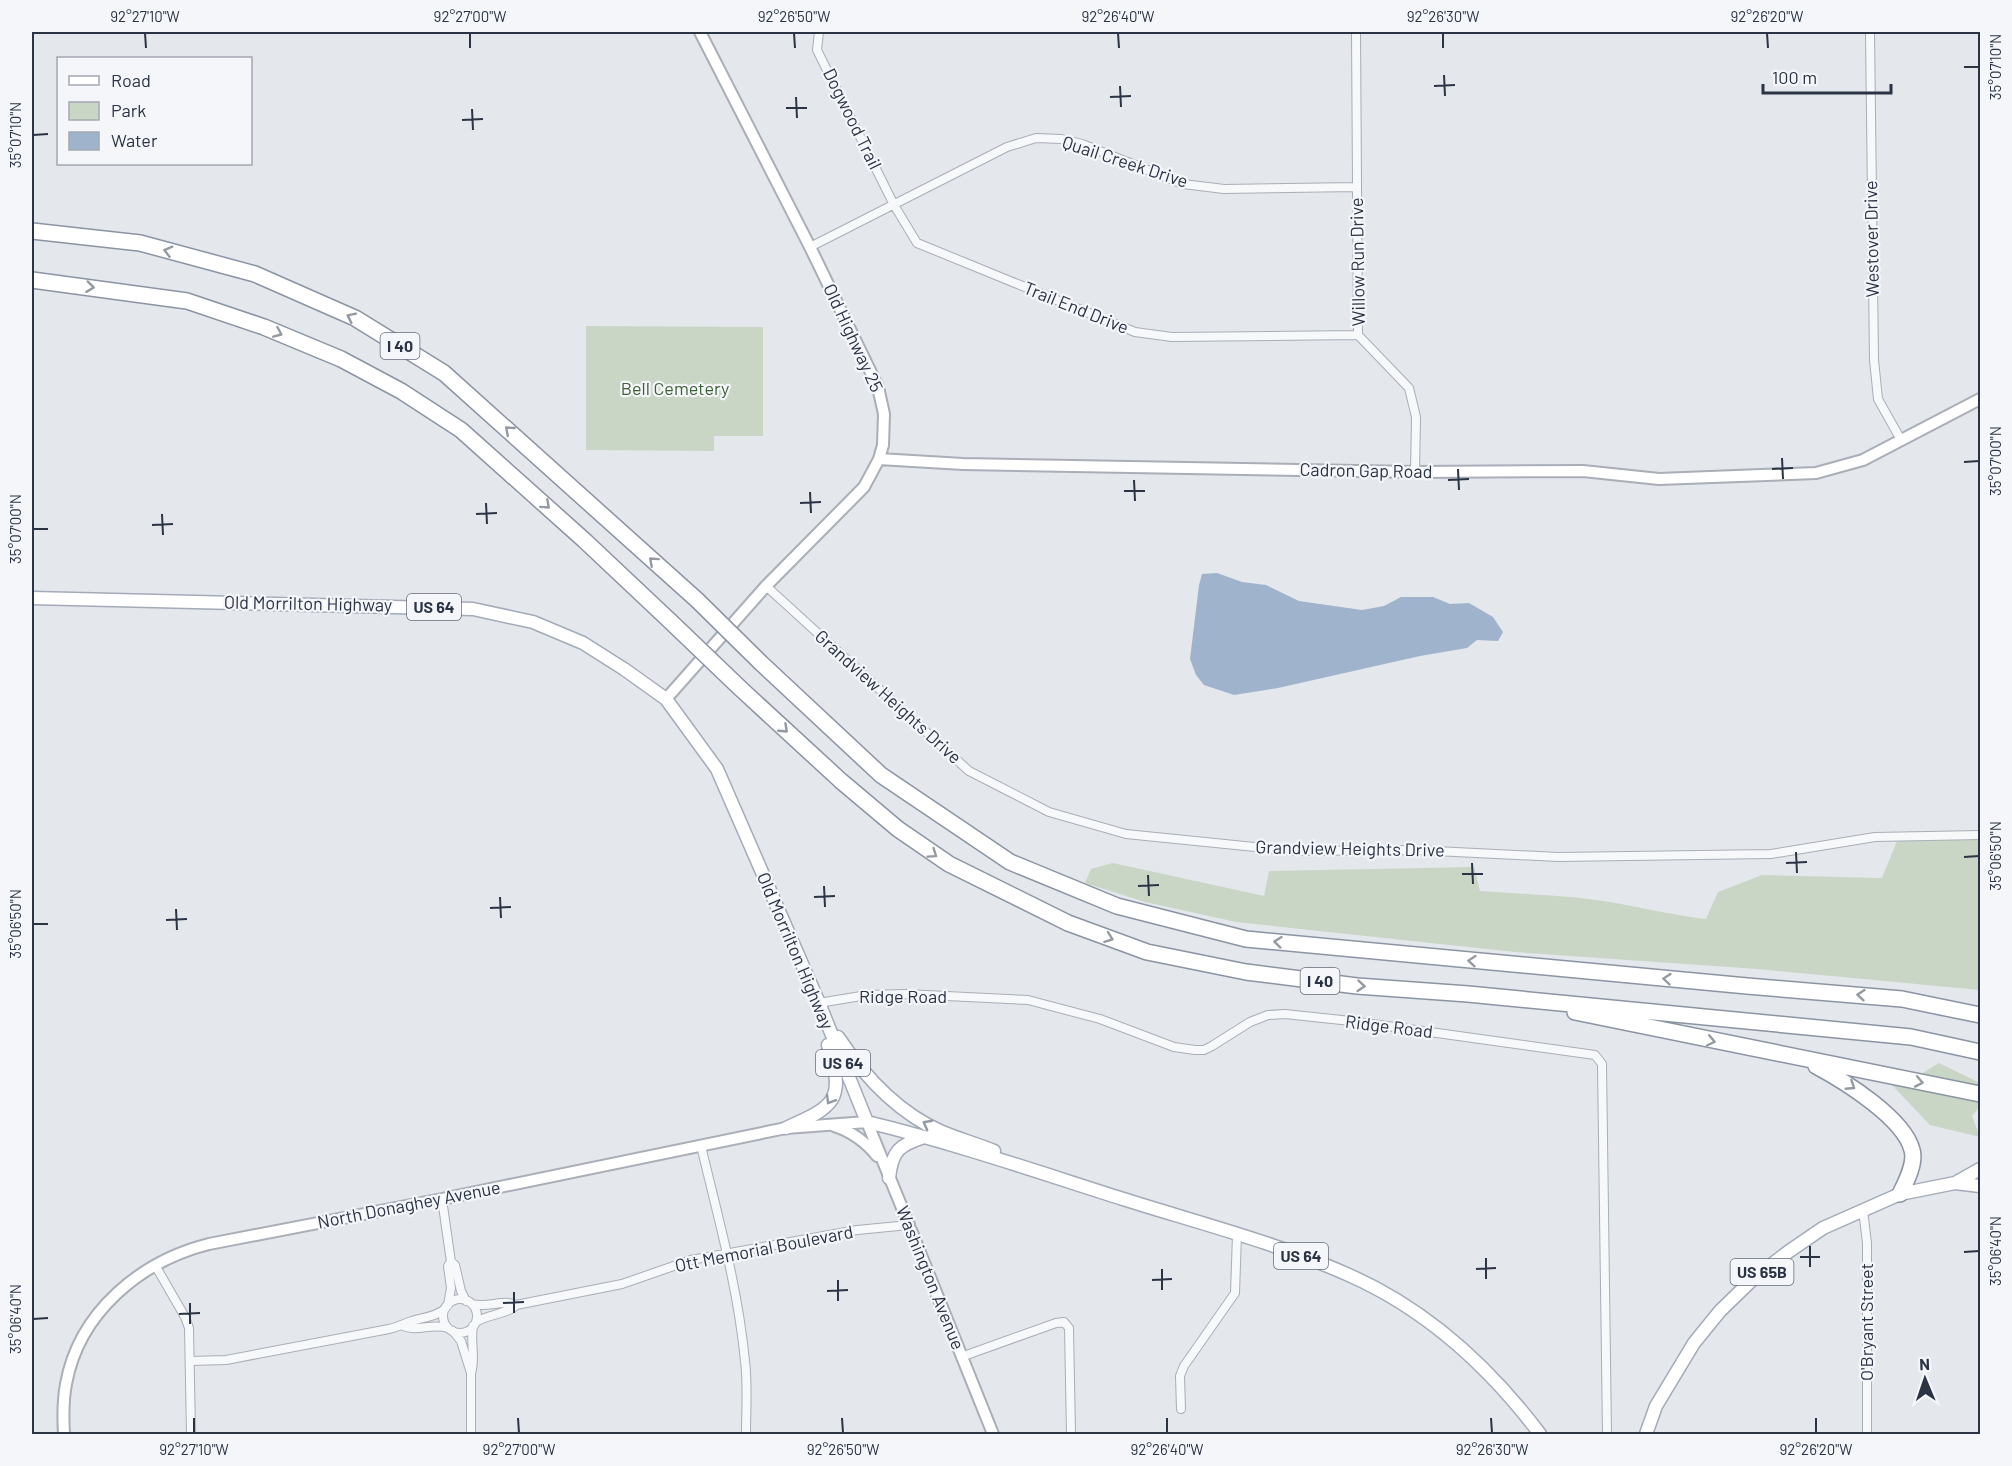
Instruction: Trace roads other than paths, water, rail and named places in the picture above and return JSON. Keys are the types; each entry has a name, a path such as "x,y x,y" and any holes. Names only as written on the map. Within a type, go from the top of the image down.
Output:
{"highway":[{"name":"I 40","path":"32,231 140,243 255,274 356,318 444,373 697,600 881,775 1010,862 1118,906 1246,939 1902,999 1980,1015"},
{"name":"I 40","path":"32,280 187,301 264,327 351,364 401,391 461,430 584,540 842,782 898,829 949,864 1068,923 1147,952 1246,972 1357,986 1468,994 1911,1038 1980,1052"},
{"path":"1468,994 1552,1008 1980,1094"},
{"path":"1902,999 1980,1005"},
{"path":"1800,1058 1858,1090 1899,1127 1909,1141 1913,1155 1900,1194"}],"main road":[{"name":"Old Morrilton Highway","path":"32,598 473,609 533,622 583,643 666,699 717,769 819,1003 867,1122"},
{"path":"786,1128 818,1114 830,1103 835,1093 835,1066 828,1046 819,1003"},
{"path":"819,1003 838,1039 873,1083 908,1113 941,1131 1059,1179"},
{"name":"US 64","path":"867,1122 924,1137 1238,1235 1352,1276 1398,1301 1443,1332 1504,1391 1540,1434"},
{"path":"890,1178 891,1160 900,1148 924,1137"},
{"name":"US 65B","path":"1646,1434 1656,1406 1694,1342 1720,1311 1754,1278 1823,1228 1900,1194 1949,1184 1980,1170"},
{"name":"US 65B","path":"1949,1184 1980,1186"}],"street":[{"name":"Old Highway 25","path":"666,699 766,586 864,487 879,459 883,445 884,414 878,387 810,247 700,32"},
{"name":"Dogwood Trail","path":"819,32 817,50 894,206"},
{"name":"Willow Run Drive","path":"1356,32 1358,335 1409,388 1416,417 1415,472"},
{"name":"Westover Drive","path":"1870,32 1874,360 1878,399 1901,440"},
{"name":"Quail Creek Drive","path":"810,247 1007,147 1036,138 1061,139 1082,144 1183,184 1224,189 1357,187"},
{"name":"Trail End Drive","path":"894,206 917,243 1135,332 1172,337 1358,335"},
{"name":"Cadron Gap Road","path":"879,459 963,464 1415,472 1582,471 1659,479 1816,473 1863,460 1980,399"},
{"name":"Grandview Heights Drive","path":"766,586 969,771 1049,812 1126,834 1295,851 1415,850 1558,856 1771,854 1875,837 1980,835"},
{"name":"Ridge Road","path":"819,1003 867,995 906,994 1028,1000 1100,1019 1174,1047 1195,1050 1204,1050 1212,1046 1250,1022 1268,1015 1285,1014 1595,1055 1602,1065 1607,1434"},
{"name":"North Donaghey Avenue","path":"63,1434 66,1383 74,1356 84,1334 114,1295 137,1276 189,1249 786,1128 867,1122"},
{"name":"Washington Avenue","path":"867,1122 993,1434"},
{"path":"828,1124 843,1129 858,1138 883,1163"},
{"path":"701,1146 727,1254 746,1365 746,1434"},
{"path":"442,1199 451,1262 448,1266 451,1288 444,1320 462,1345 471,1373"},
{"name":"O'Bryant Street","path":"1863,1210 1868,1243 1867,1434"},
{"name":"Ott Memorial Boulevard","path":"469,1302 487,1306 510,1302 516,1305 622,1284 691,1260 857,1230 910,1228"},
{"path":"1181,1409 1180,1376 1184,1366 1234,1293 1238,1235"},
{"path":"451,1262 455,1265 461,1291 476,1311 471,1338 473,1365 471,1434"},
{"path":"155,1265 189,1328 191,1434"},
{"path":"190,1361 226,1360 403,1326 410,1321 436,1315 457,1300 469,1302"},
{"name":"Ott Memorial Boulevard","path":"475,1324 489,1315 512,1310 516,1305"},
{"path":"962,1357 1064,1322 1069,1328 1071,1434"},
{"path":"403,1326 410,1329 433,1325 464,1332 475,1324"},
{"path":"55,1434 63,1422"}],"water":[{"path":"1217,573 1242,582 1266,585 1299,601 1362,610 1384,606 1401,597 1433,597 1450,604 1469,603 1493,617 1503,632 1498,641 1477,640 1467,648 1420,656 1278,688 1234,695 1204,685 1196,675 1190,659 1202,574"}],"park label":[{"name":"Bell Cemetery","path":"675,389"}]}
